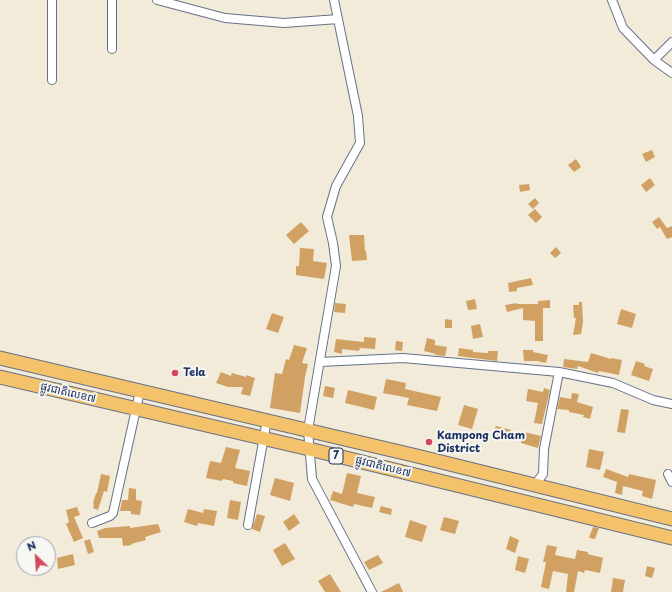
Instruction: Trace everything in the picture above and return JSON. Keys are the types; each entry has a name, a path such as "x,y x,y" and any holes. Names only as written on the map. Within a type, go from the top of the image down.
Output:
{"highway":[{"name":"ផ្លូវជាតិលេខ៧","path":"0,358 267,420 672,519"},
{"name":"ផ្លូវជាតិលេខ៧","path":"0,377 312,450 672,538"}],"street":[{"path":"52,0 52,80"},
{"path":"112,0 112,49"},
{"path":"157,0 225,18 284,23 338,19"},
{"path":"334,0 358,116 360,143 336,186 327,217 333,243 336,266 308,430 312,479 372,592"},
{"path":"612,0 623,28 654,60 672,73"},
{"path":"654,60 672,42"},
{"path":"320,362 403,358 559,372 613,383 653,400 672,404"},
{"path":"534,486 543,474 544,449 559,372"},
{"path":"92,523 110,516 113,513 140,391"},
{"path":"248,525 267,420"},
{"path":"668,474 672,482"}],"building":[{"path":"652,150 655,157 646,162 642,154"},
{"path":"576,159 581,167 574,172 568,165"},
{"path":"650,178 655,185 646,192 641,185"},
{"path":"529,184 530,190 520,192 519,185"},
{"path":"535,198 539,203 533,209 528,204"},
{"path":"535,209 542,217 536,223 528,215"},
{"path":"659,217 667,228 672,226 672,237 667,239 660,227 657,229 652,222"},
{"path":"301,222 309,231 294,244 286,235"},
{"path":"349,235 364,235 367,260 352,261"},
{"path":"556,247 561,253 555,258 550,253"},
{"path":"300,248 314,249 313,261 327,263 324,279 296,275 296,266 299,266"},
{"path":"531,278 533,285 517,288 517,291 509,292 508,283"},
{"path":"475,299 477,309 468,310 466,301"},
{"path":"550,300 550,308 543,308 543,341 535,341 535,321 523,320 523,308 507,312 505,305 517,303 538,304 538,301"},
{"path":"579,302 582,302 583,322 581,334 573,335 576,318 574,318 573,305 579,305"},
{"path":"335,303 346,304 345,313 334,312"},
{"path":"621,309 636,314 632,328 617,324"},
{"path":"272,313 284,317 278,333 266,329"},
{"path":"445,319 452,320 452,328 445,328"},
{"path":"480,324 483,337 473,339 471,326"},
{"path":"364,337 376,338 375,349 360,348 359,351 342,349 342,354 334,352 336,339 364,342"},
{"path":"427,338 435,340 435,345 447,347 445,356 435,355 436,354 424,351"},
{"path":"396,341 403,342 402,351 395,350"},
{"path":"294,345 307,348 302,363 308,364 300,413 270,408 275,373 282,374 286,359 289,360"},
{"path":"459,348 473,350 473,352 488,353 488,351 498,351 497,361 458,356"},
{"path":"523,350 533,350 533,352 548,355 546,363 524,361"},
{"path":"591,353 611,359 622,360 619,375 599,371 598,373 578,366 577,369 563,367 564,359 588,362"},
{"path":"636,361 653,369 649,381 631,375"},
{"path":"221,372 231,376 232,373 255,378 250,396 241,394 243,387 228,387 216,383"},
{"path":"386,379 406,383 405,389 441,397 437,411 407,405 409,398 383,393"},
{"path":"325,386 335,388 333,398 323,396"},
{"path":"544,388 550,390 542,424 534,423 538,403 526,401 528,389 543,392"},
{"path":"348,390 377,397 374,410 345,403"},
{"path":"572,393 579,394 577,402 593,407 590,419 583,417 584,415 569,412 569,410 557,409 560,397 571,399"},
{"path":"464,405 478,409 472,429 458,425"},
{"path":"621,409 629,410 625,433 617,432"},
{"path":"496,426 511,430 508,441 492,436"},
{"path":"524,432 541,436 538,448 521,443"},
{"path":"226,447 240,450 235,468 250,471 247,486 223,479 222,481 206,478 210,461 221,463"},
{"path":"589,449 604,452 600,470 586,467"},
{"path":"606,469 628,477 629,474 656,480 652,499 642,496 643,491 623,486 622,495 615,493 617,482 603,477"},
{"path":"347,473 361,476 357,493 375,497 372,508 354,504 353,507 330,500 333,491 342,494"},
{"path":"101,474 110,476 107,492 104,491 98,510 93,508 93,503"},
{"path":"275,478 294,483 290,501 270,495"},
{"path":"129,488 136,489 136,500 142,501 140,515 131,514 131,511 120,511 122,500 128,500"},
{"path":"230,500 241,502 238,520 227,518"},
{"path":"381,506 392,509 391,515 379,512"},
{"path":"77,507 80,515 74,517 83,538 74,542 66,524 69,522 66,510"},
{"path":"188,509 203,513 204,509 217,511 214,526 198,523 197,526 184,522"},
{"path":"257,514 265,516 260,532 252,529"},
{"path":"294,514 300,523 289,531 283,522"},
{"path":"444,517 459,521 455,534 440,530"},
{"path":"410,520 427,526 422,542 405,537"},
{"path":"158,524 161,532 145,537 146,540 131,544 132,545 123,546 122,538 99,538 97,531 105,528 130,526 130,528"},
{"path":"593,527 599,528 595,539 589,538"},
{"path":"510,536 519,540 515,553 506,549"},
{"path":"90,539 94,552 88,554 84,541"},
{"path":"285,543 295,559 282,566 273,550"},
{"path":"547,545 557,547 555,555 575,559 577,550 588,552 588,554 603,558 600,573 585,570 584,573 578,571 574,592 566,592 568,574 553,571 549,589 541,587 546,562 543,562"},
{"path":"73,554 75,565 58,569 57,558"},
{"path":"378,555 383,563 369,570 364,562"},
{"path":"518,556 529,559 525,573 515,570"},
{"path":"647,566 655,568 652,578 645,576"},
{"path":"330,574 341,592 325,592 318,581"},
{"path":"613,578 625,580 623,592 611,592"},
{"path":"399,583 403,592 381,592"}],"place":[{"name":"Tela","path":"175,373"},
{"name":"Kampong Cham District","path":"429,442"}]}
